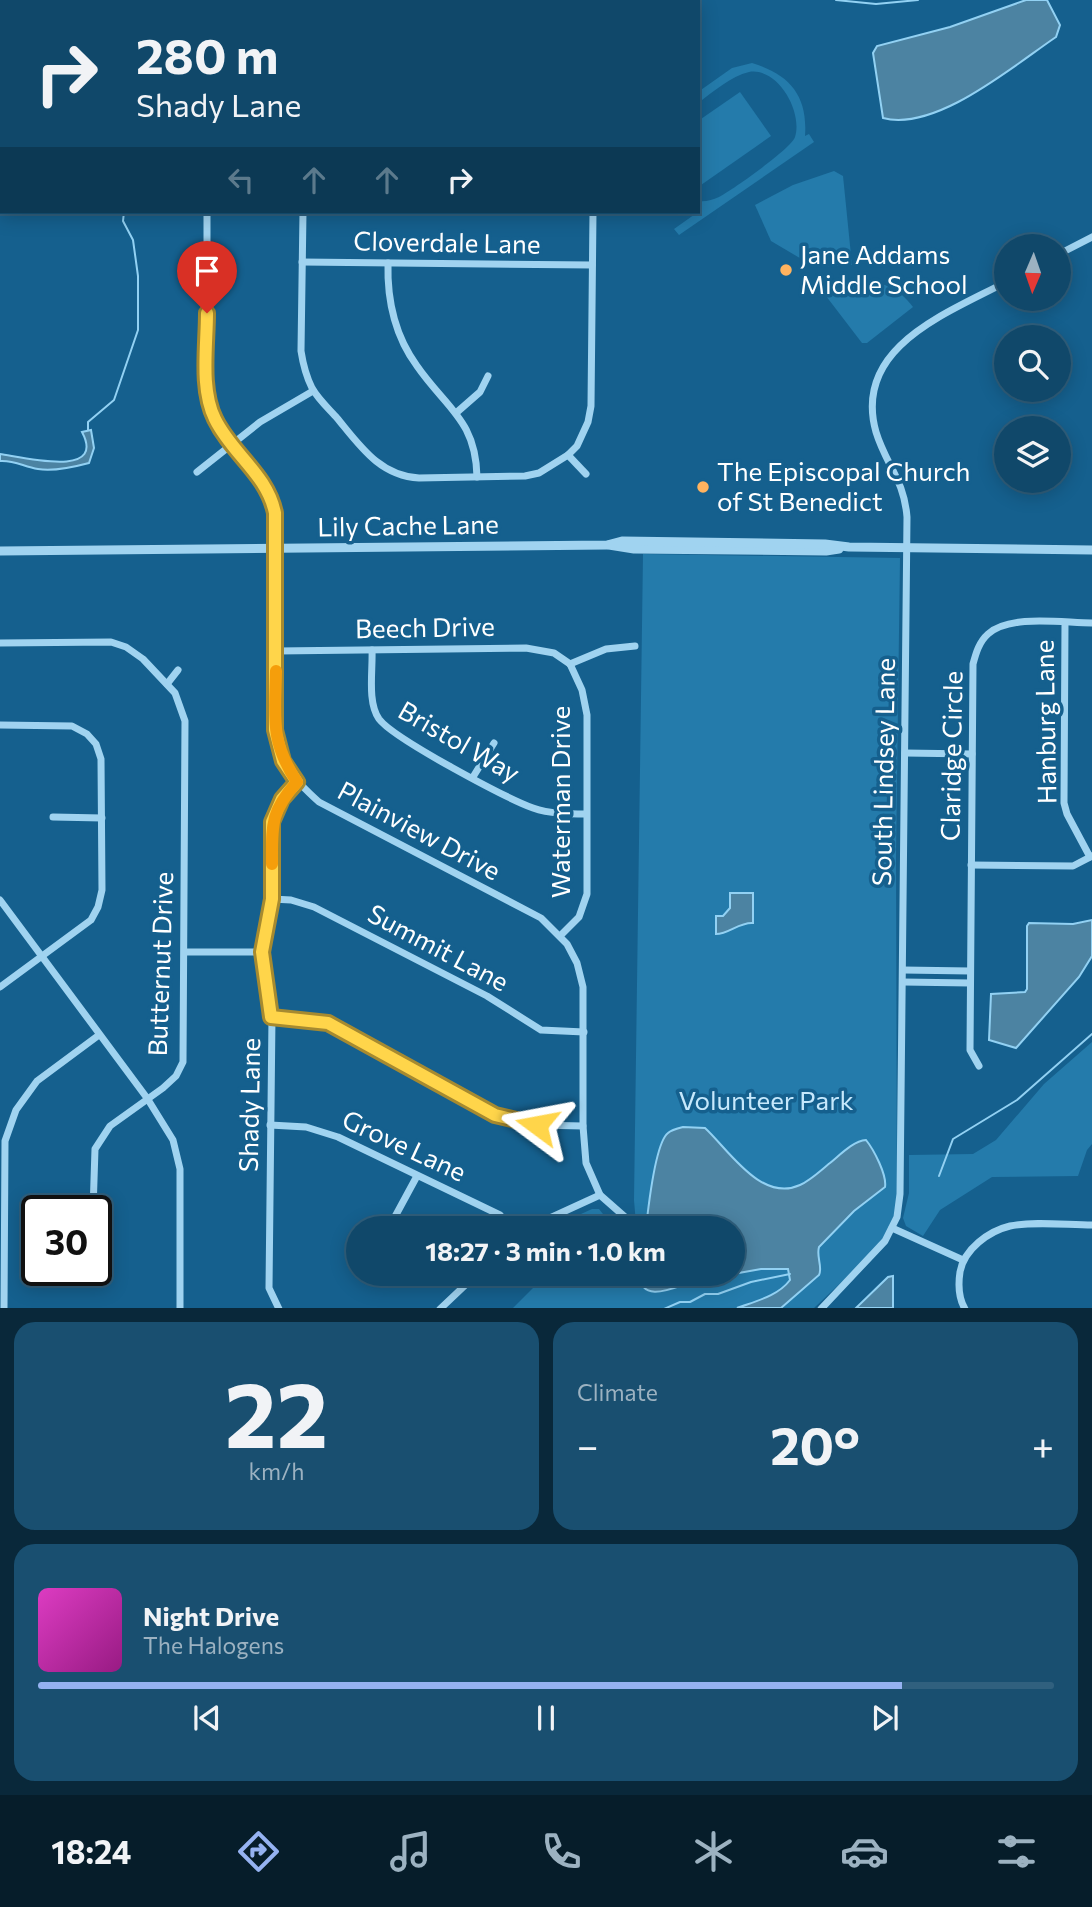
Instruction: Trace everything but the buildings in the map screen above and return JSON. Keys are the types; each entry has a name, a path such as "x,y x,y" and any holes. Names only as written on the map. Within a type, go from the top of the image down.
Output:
{"street":[{"name":"Plainview Drive","path":"207,214 209,406 215,420 264,482 275,513 275,730 283,761 297,782 320,802 541,918 561,935 577,963 583,987 583,1126 586,1163 600,1195 624,1216"},
{"path":"303,214 301,351 304,369 313,391 369,456 385,469 414,478 533,475 568,455 577,446 591,406 593,214"},
{"path":"1071,247 1092,236"},
{"name":"Cloverdale Lane","path":"302,262 592,265"},
{"path":"388,263 389,296 400,334 416,366 456,413 473,444 477,477"},
{"name":"South Lindsey Lane","path":"821,1308 885,1241 897,1217 900,1194 907,517 903,492 876,431 873,402 882,369 895,349 915,331 994,288"},
{"path":"456,413 480,392 488,376"},
{"path":"197,472 260,422 313,391"},
{"path":"568,455 586,474"},
{"path":"379,477 385,469"},
{"name":"Lily Cache Lane","path":"0,551 607,545 622,549 826,551 849,547 1092,550"},
{"name":"Claridge Circle","path":"979,1066 970,1050 973,664 986,635 999,626 1016,622 1092,623"},
{"name":"Hanburg Lane","path":"1065,622 1064,803 1091,857"},
{"name":"Butternut Drive","path":"0,643 111,642 127,647 175,693 185,721 183,1062 176,1076 110,1126 94,1149 93,1195"},
{"path":"570,664 606,649 635,646"},
{"name":"Beech Drive","path":"277,651 526,648 554,653 570,664"},
{"name":"Bristol Way","path":"372,650 373,705 378,718 390,730 472,777 534,808 561,814 586,814"},
{"name":"Waterman Drive","path":"561,935 579,917 585,903 587,715 582,690 570,664"},
{"path":"167,684 178,670"},
{"path":"0,725 72,726 90,738 96,744 101,759 102,818 102,890 91,920 0,987"},
{"path":"90,738 98,729"},
{"path":"472,777 494,743"},
{"path":"905,753 972,754"},
{"name":"Shady Lane","path":"279,1308 269,1287 271,1017 262,952 272,899 272,822 282,799 297,782"},
{"path":"53,817 102,818"},
{"name":"Claridge Circle","path":"971,865 1073,866 1091,857"},
{"name":"Summit Lane","path":"272,899 290,900 314,907 487,996 541,1030 583,1032"},
{"path":"0,900 147,1098 173,1140 180,1169 180,1308"},
{"path":"185,952 262,952"},
{"path":"903,970 970,971"},
{"path":"902,982 970,983"},
{"path":"271,1017 328,1023 495,1115 537,1125 583,1126"},
{"path":"4,1308 2,1254 5,1141 16,1110 37,1081 99,1035"},
{"name":"Grove Lane","path":"271,1125 306,1127 338,1137 501,1216"},
{"path":"395,1216 417,1176"},
{"path":"554,1216 600,1195"},
{"path":"965,1308 959,1294 963,1260 977,1244 1006,1227 1092,1225"},
{"path":"892,1228 963,1260"},
{"path":"440,1308 464,1286"}],"green space":[{"path":"752,63 786,80 794,88 803,109 805,136 809,134 814,142 679,235 674,229 695,214 700,214 700,201 716,198 736,186 773,159 795,137 797,127 792,104 778,84 760,72 749,72 736,77 700,102 700,91 732,68"},
{"path":"740,92 771,136 701,185 700,120"},
{"path":"834,171 843,176 852,265 815,267 771,241 755,205 793,185"},
{"path":"857,281 888,286 901,294 913,307 867,343 862,343 826,296"},
{"name":"Volunteer Park","path":"643,554 900,558 896,855 897,1214 885,1241 814,1308 513,1308 535,1286 745,1286 745,1216 635,1216"},
{"path":"1092,1042 1092,1144 1087,1150 1078,1176 992,1177 940,1210 923,1236 906,1226 903,1218 909,1193 909,1155 973,1154 996,1140 1044,1084"},
{"path":"599,1209 605,1216 577,1216"}],"shaded area":[{"path":"1026,0 1047,0 1060,25 1056,37 973,94 950,106 904,120 883,118 873,53 877,46 950,27"},
{"path":"91,430 94,448 89,463 44,470 0,461 0,454 42,461 73,460 83,456 87,447 82,432"},
{"path":"730,893 753,893 753,923 716,934 716,916 723,916 730,908"},
{"path":"1092,920 1092,956 1079,977 1016,1048 989,1040 991,994 1025,992 1027,989 1029,923 1073,924"},
{"path":"683,1127 705,1128 747,1171 772,1187 786,1189 804,1183 852,1146 866,1140 882,1169 885,1187 854,1211 819,1247 819,1275 781,1308 737,1308 785,1286 790,1280 788,1269 745,1272 745,1216 648,1216 659,1150 663,1139 673,1130"},
{"path":"893,1276 893,1308 856,1308 888,1277"},
{"path":"643,1286 680,1286 658,1292"}],"waterway":[{"path":"836,0 876,4 918,0"},
{"path":"88,430 88,422 114,400 138,330 138,276 133,240 123,221 124,214"},
{"path":"939,1176 953,1139 1017,1100 1092,1034"},
{"path":"666,1308 680,1302 690,1302 705,1294 718,1294 751,1282 790,1274"}],"slow traffic":[{"path":"272,864 272,822 282,799 297,782 283,761 275,730 276,671"}],"place":[{"name":"Jane Addams Middle School","path":"786,270"},
{"name":"The Episcopal Church of St Benedict","path":"703,487"}],"route":[{"path":"207,313 209,406 222,432 264,482 275,513 275,730 283,761 297,782 282,799 272,822 272,899 262,952 271,1017 328,1023 495,1115 537,1125"}]}
